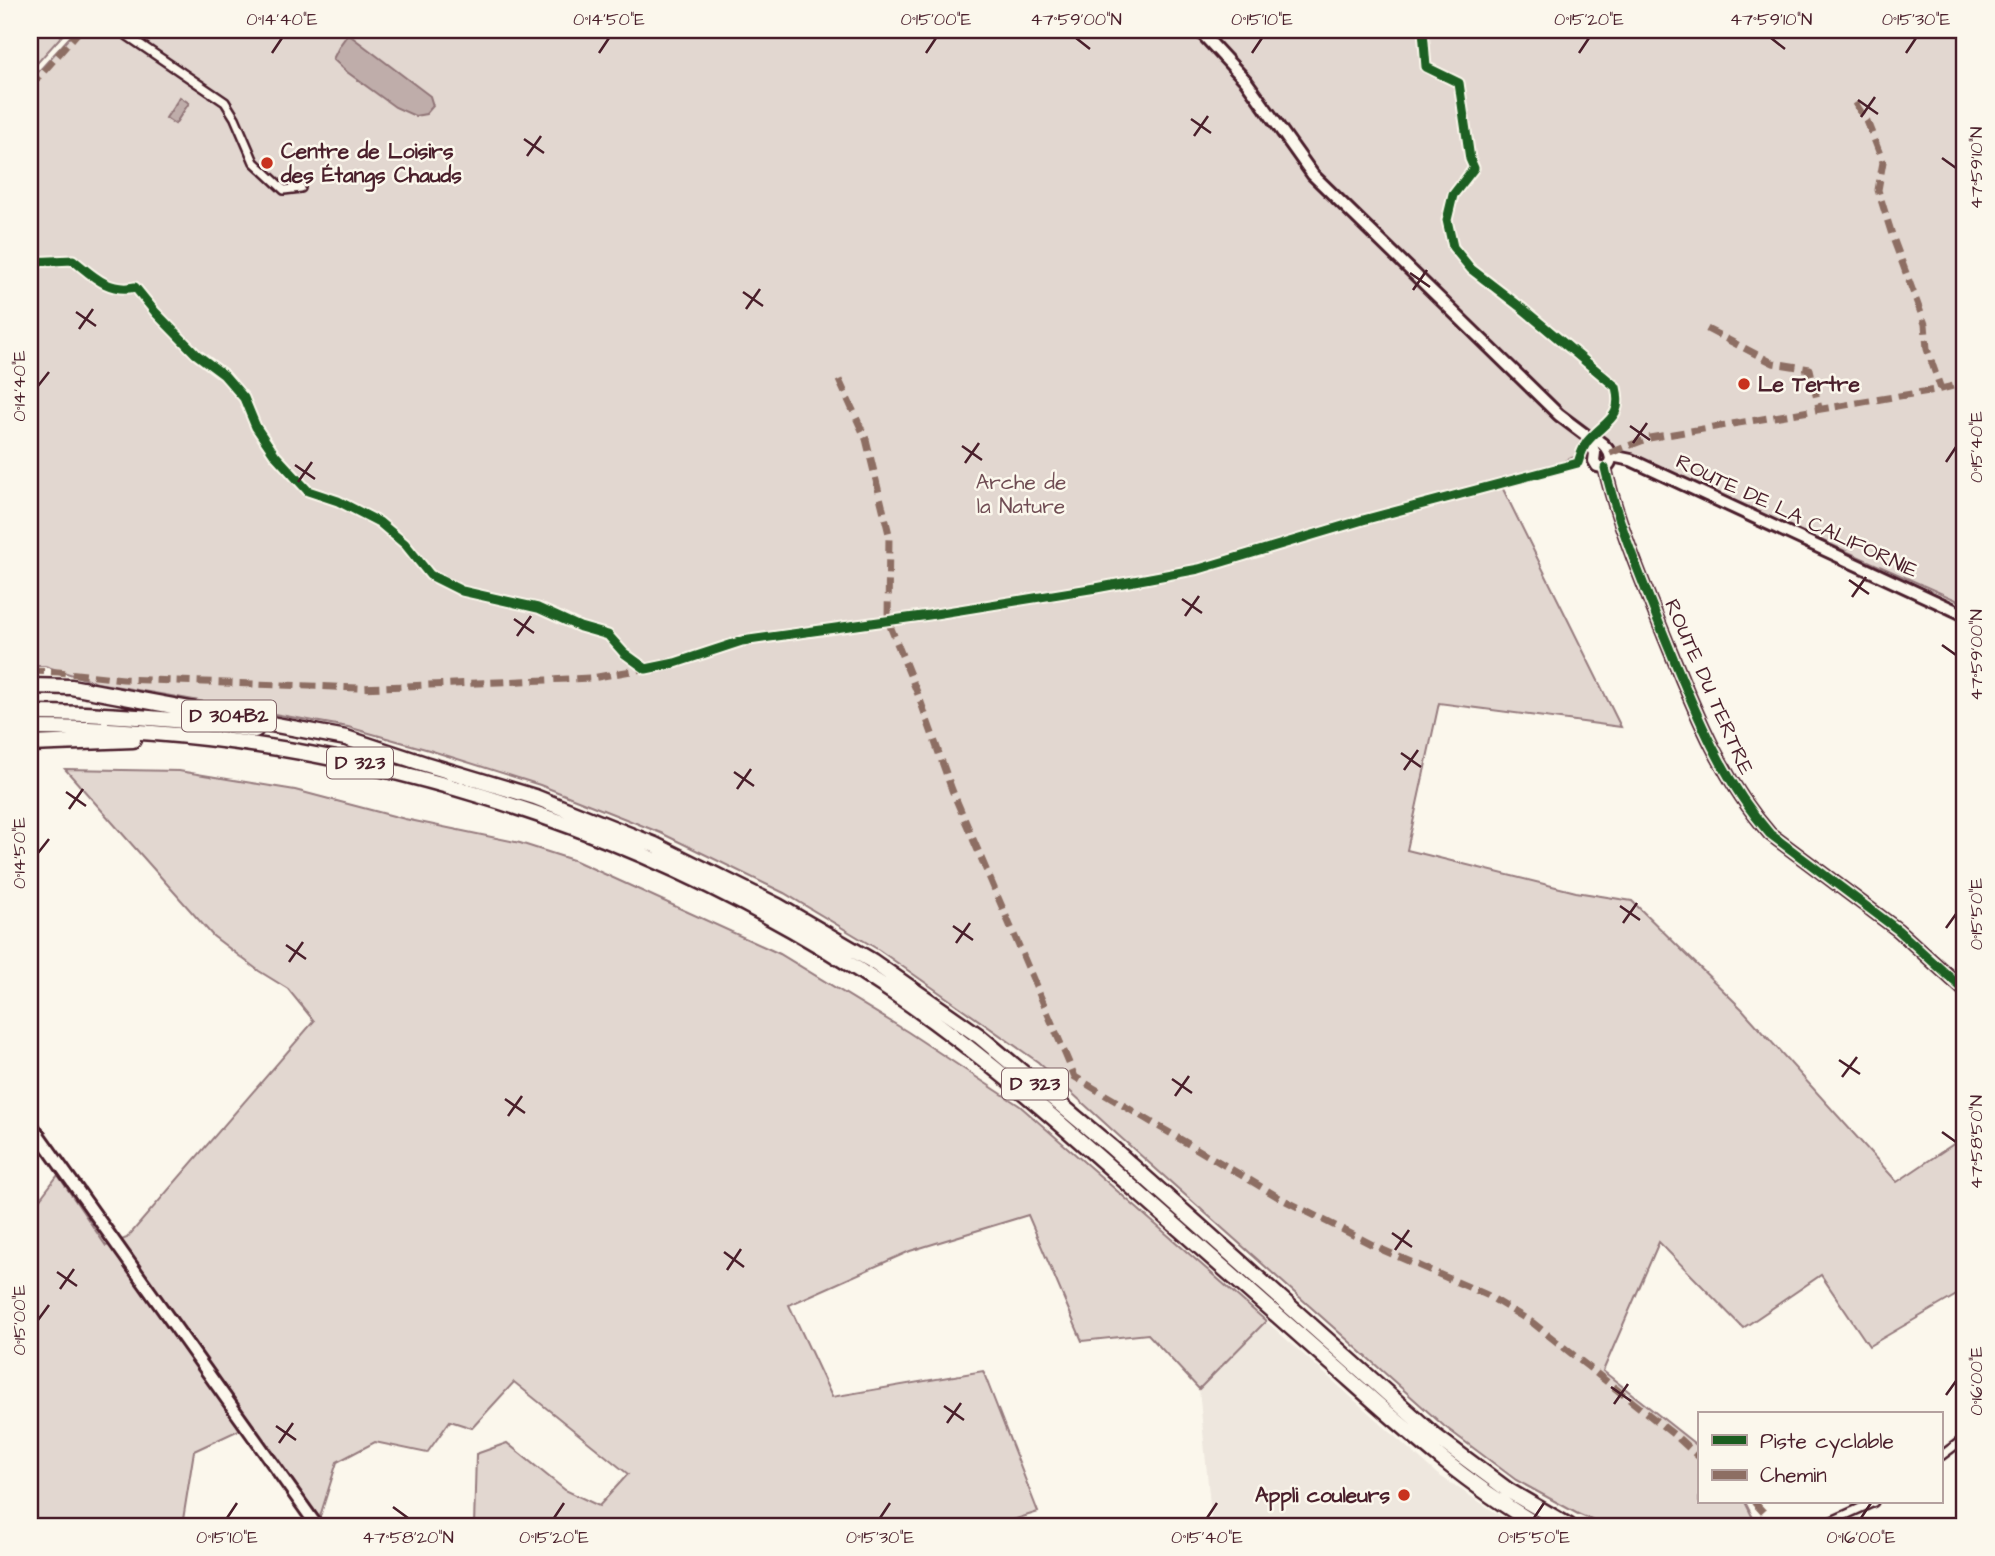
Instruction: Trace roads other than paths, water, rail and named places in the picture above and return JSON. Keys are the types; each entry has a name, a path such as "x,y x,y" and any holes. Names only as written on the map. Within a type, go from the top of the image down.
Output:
{"highway":[{"name":"D 304B2","path":"30,687 71,687 346,738 425,764"},
{"name":"D 323","path":"30,713 186,720 307,738 425,764 536,797 656,845 778,906 872,961 979,1036 1111,1147 1435,1436 1509,1491 1569,1526"},
{"name":"D 323","path":"30,728 74,728 219,739 360,763 450,786 538,814 610,841 766,915 892,991 991,1065 1065,1127 1438,1457 1486,1494 1539,1526"},
{"path":"30,744 131,740 202,743 219,739"}],"street":[{"path":"119,30 225,102 254,162 284,190 300,188"},
{"path":"1199,30 1246,81 1313,175 1559,415 1604,453 1610,464 1605,468"},
{"name":"ROUTE DU TERTRE","path":"1604,453 1594,458 1595,464 1605,468 1638,571 1713,750 1732,784 1770,834 1898,930 1965,991"},
{"name":"ROUTE DE LA CALIFORNIE","path":"1604,453 1631,460 1965,615"},
{"path":"30,1123 317,1526"},
{"path":"1942,1455 1965,1438"},
{"path":"1821,1526 1870,1504"}],"place":[{"name":"Centre de Loisirs des Étangs Chauds","path":"267,163"},
{"name":"Le Tertre","path":"1744,384"},
{"name":"Appli couleurs","path":"1404,1495"}],"park label":[{"name":"Arche de la Nature","path":"1021,494"}]}
